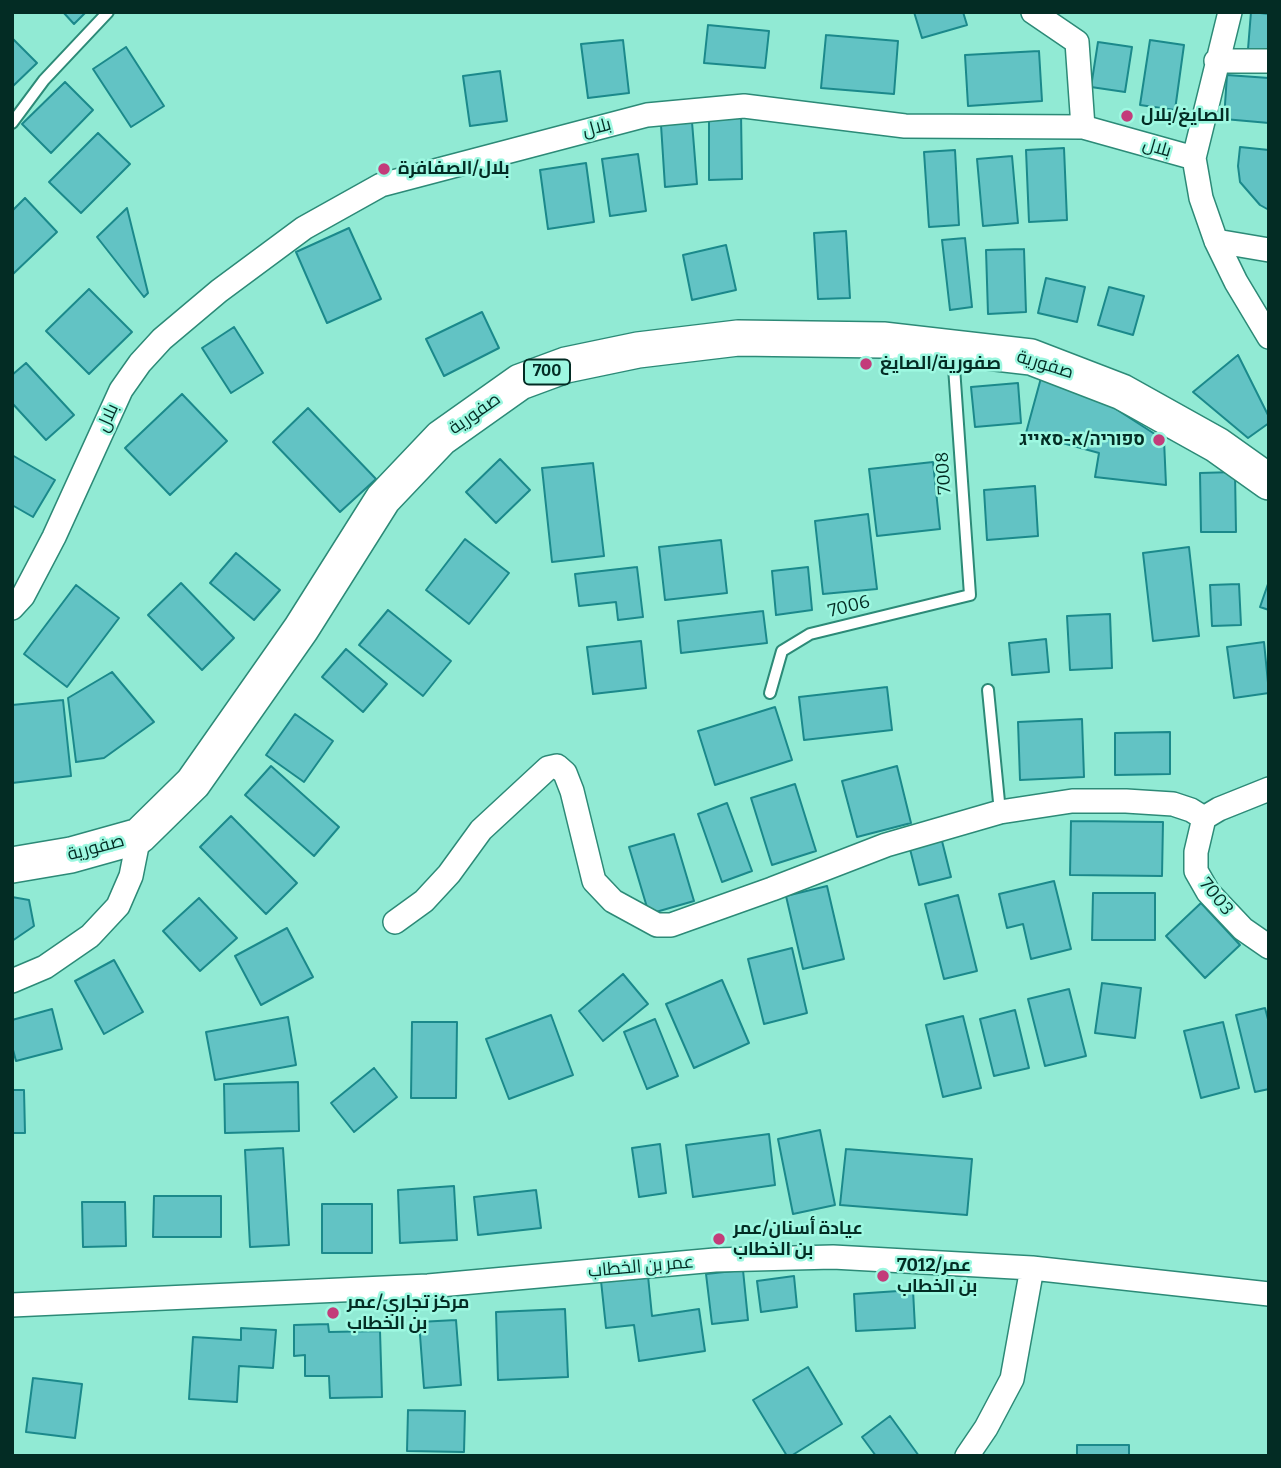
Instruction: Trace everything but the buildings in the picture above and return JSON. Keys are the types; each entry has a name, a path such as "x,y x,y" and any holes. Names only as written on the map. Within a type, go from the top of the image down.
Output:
{"main road":[{"name":"صفورية","path":"12,865 71,855 139,836 194,783 301,629 383,499 441,438 520,382 566,365 638,351 737,338 883,340 1031,357 1122,392 1217,445 1269,482"}],"street":[{"path":"1033,12 1077,42 1083,127"},
{"path":"1194,158 1230,12"},
{"path":"1216,61 1269,61"},
{"name":"بلال","path":"12,608 23,596 54,537 121,390 140,363 162,339 210,299 304,228 381,185 648,115 744,106 905,126 1083,127 1194,158 1201,198 1216,240 1236,282 1269,337"},
{"path":"1216,240 1269,250"},
{"path":"396,922 424,901 449,874 481,830 548,768 557,766 565,773 572,791 594,881 612,901 657,925 671,925 886,845 1000,812 1072,801 1126,801 1173,804 1204,818 1219,808 1269,789"},
{"name":"7003","path":"1204,818 1196,852 1196,871 1208,892 1243,929 1269,947"},
{"path":"12,981 45,967 90,936 118,906 131,876 139,836"},
{"name":"عمر بن الخطاب","path":"12,1305 428,1286 715,1260 833,1257 1032,1268 1269,1294"},
{"path":"967,1456 986,1428 1012,1379 1032,1268"}],"lane":[{"path":"12,123 44,80 108,12"},
{"name":"7008","path":"952,348 970,595"},
{"name":"7006","path":"770,693 782,651 810,634 970,595"},
{"path":"988,690 1000,812"}],"place":[{"name":"الصايغ/بلال","path":"1127,116"},
{"name":"بلال/الصفافرة","path":"384,169"},
{"name":"صفورية/الصايغ","path":"866,364"},
{"name":"ספוריה/א-סאייג","path":"1159,440"},
{"name":"عيادة أسنان/عمر بن الخطاب","path":"719,1239"},
{"name":"7012/عمر بن الخطاب","path":"883,1276"},
{"name":"مركز تجاري/عمر بن الخطاب","path":"333,1313"}]}
